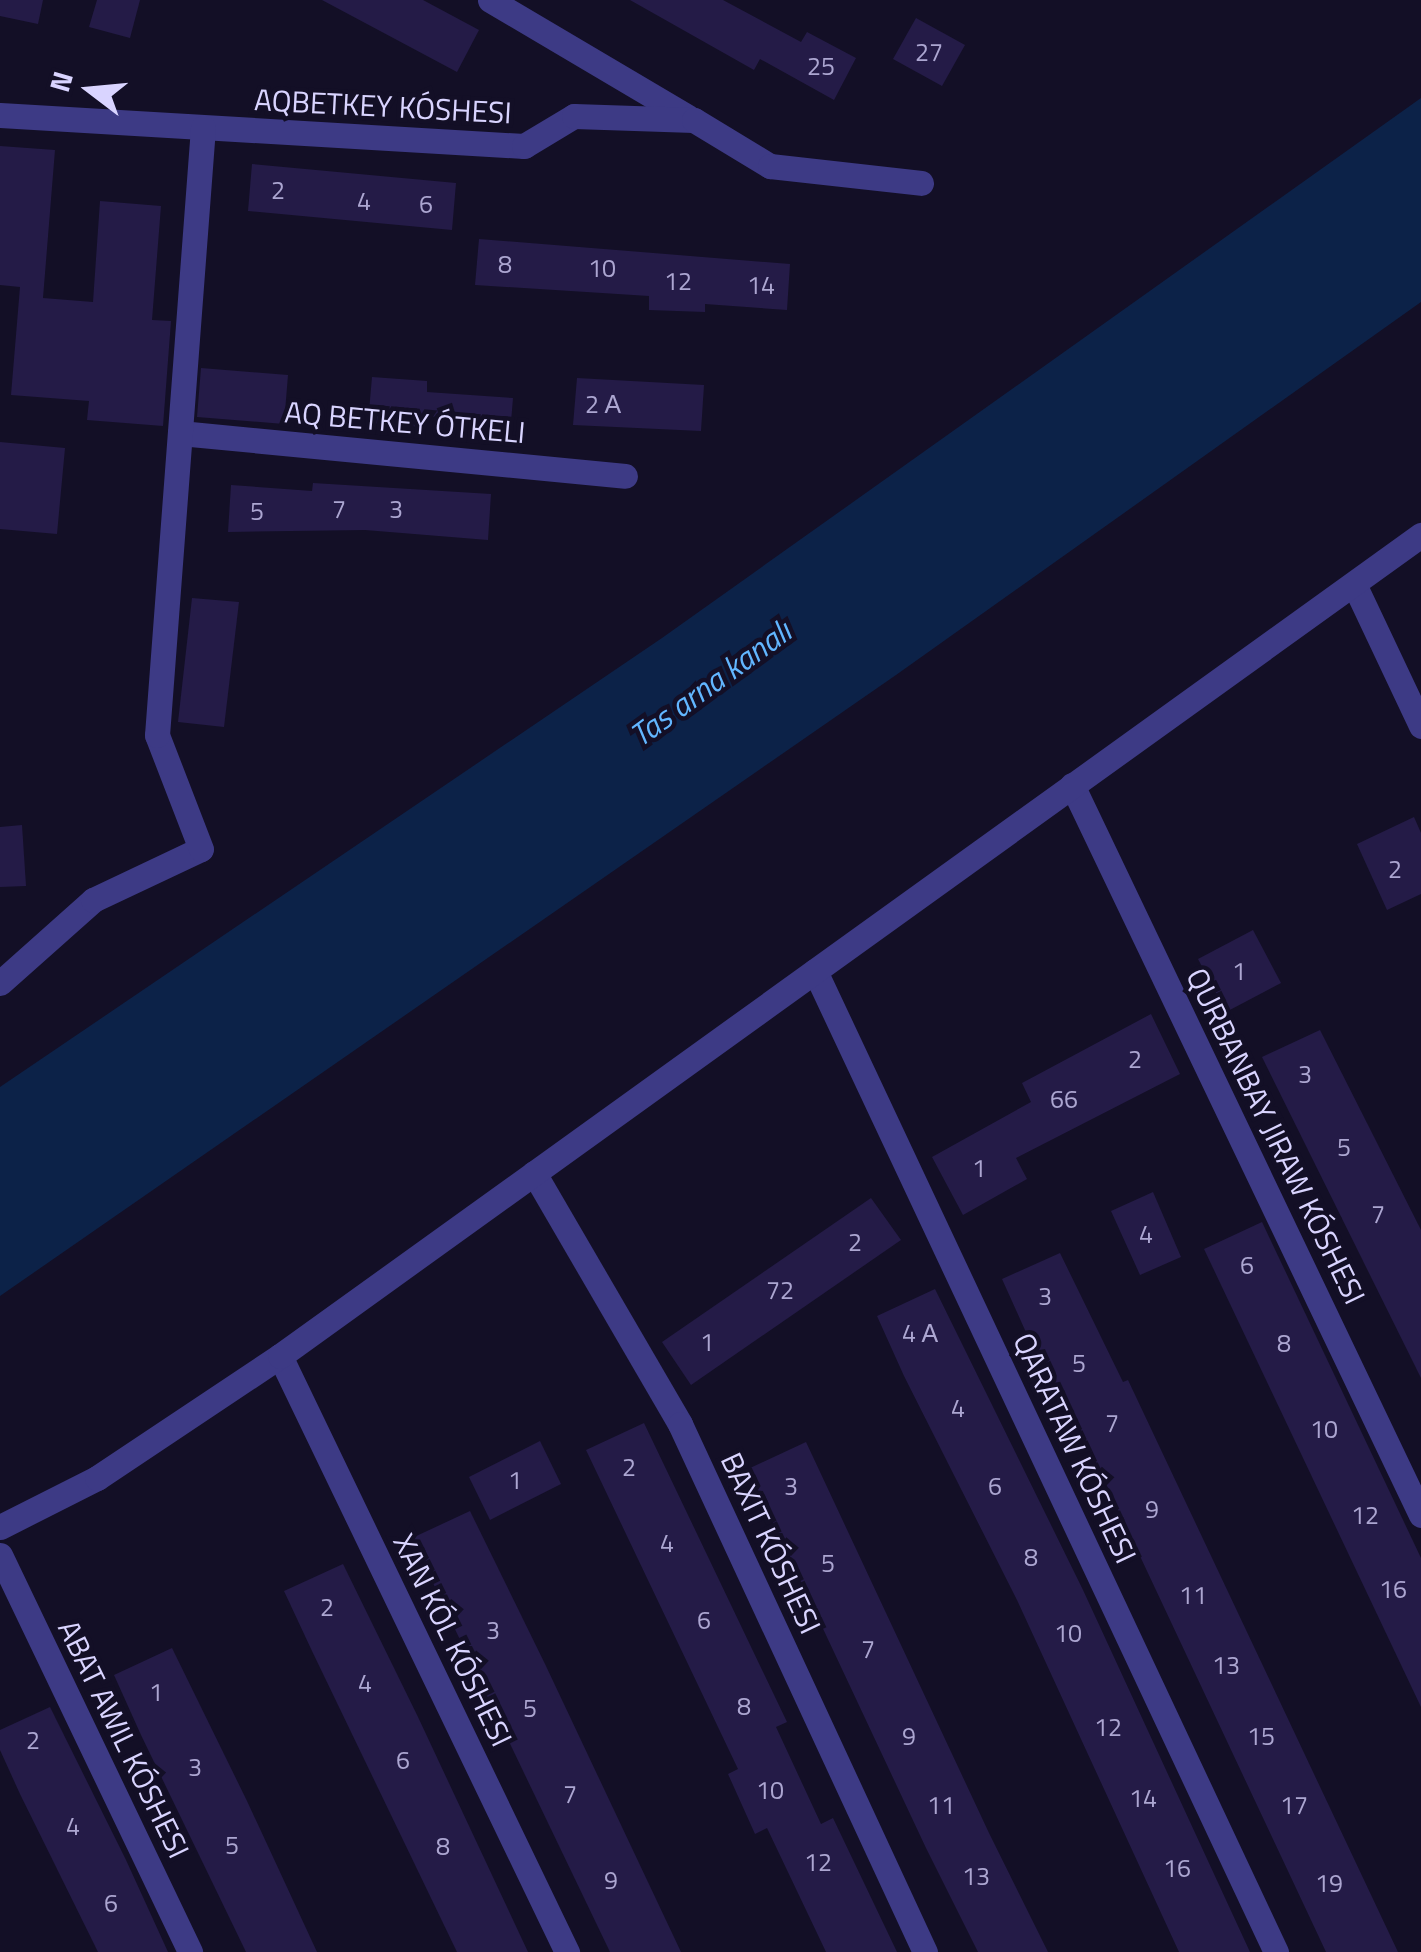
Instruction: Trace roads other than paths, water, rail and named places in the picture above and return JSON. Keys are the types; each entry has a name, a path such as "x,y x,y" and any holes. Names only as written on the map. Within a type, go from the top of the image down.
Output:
{"street":[{"path":"490,0 694,120"},
{"name":"AQBETKEY KÓSHESI","path":"0,115 524,146 574,116 694,120 770,166 921,184"},
{"path":"0,984 93,900 201,849 157,735 204,128"},
{"name":"AQ BETKEY ÓTKELI","path":"180,434 625,476"},
{"path":"0,1527 97,1478 280,1356 1421,535"},
{"path":"1354,584 1421,726"},
{"path":"1072,785 1421,1515"},
{"name":"QARATAW KÓSHESI","path":"814,971 1276,1952"},
{"path":"534,1172 680,1424 925,1952"},
{"name":"XAN KÓL KÓSHESI","path":"280,1356 568,1952"},
{"path":"0,1555 190,1952"}],"water":[{"name":"Tas arna kanalı","path":"1421,98 1421,302 896,675 0,1296 0,1087 662,638"}]}
